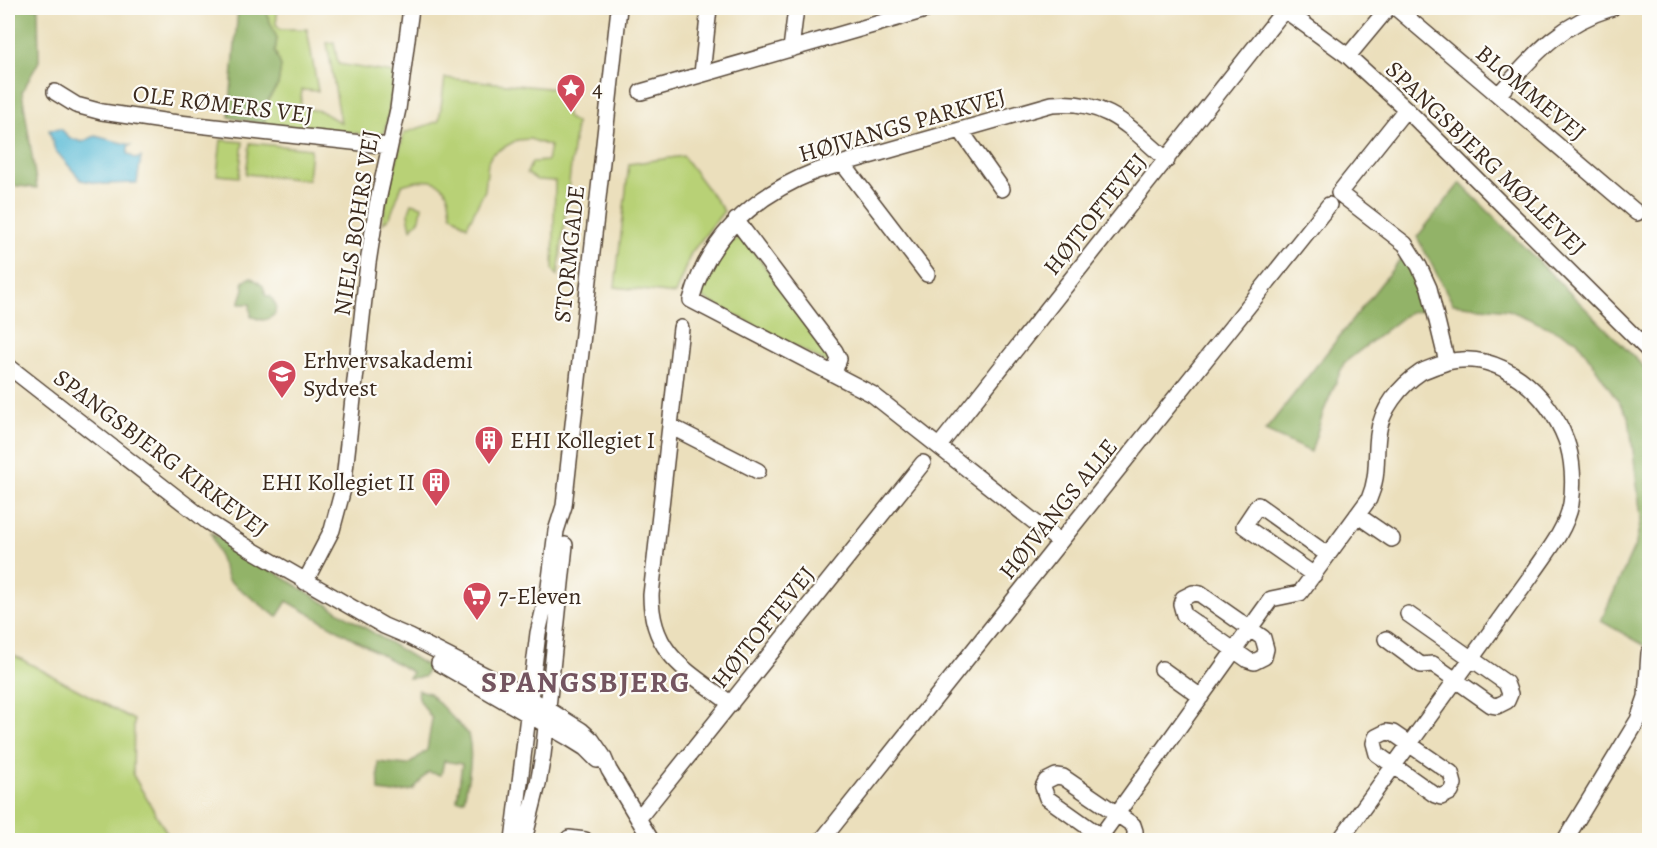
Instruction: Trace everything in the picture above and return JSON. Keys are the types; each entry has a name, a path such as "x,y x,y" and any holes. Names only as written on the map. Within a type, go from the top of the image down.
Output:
{"street":[{"name":"NIELS BOHRS VEJ","path":"305,582 332,530 343,489 376,205 398,108 411,8"},
{"name":"STORMGADE","path":"513,840 538,712 566,530 564,506 619,8"},
{"path":"702,74 709,8"},
{"path":"791,49 796,8"},
{"path":"641,92 932,8"},
{"name":"SPANGSBJERG MØLLEVEJ","path":"1284,8 1348,56 1406,109 1650,352"},
{"name":"HØJTOFTEVEJ","path":"939,446 1167,160 1284,8"},
{"path":"1348,56 1388,8"},
{"name":"BLOMMEVEJ","path":"1395,8 1637,213"},
{"path":"1497,95 1540,48 1588,15 1612,8"},
{"name":"OLE RØMERS VEJ","path":"55,92 76,105 102,112 170,122 389,146"},
{"name":"HØJVANGS PARKVEJ","path":"834,373 691,300 697,277 711,251 736,220 763,198 789,182 816,171 1052,104 1083,104 1113,114 1167,160"},
{"name":"HØJVANGS ALLE","path":"822,840 1406,109"},
{"path":"961,130 1002,189"},
{"path":"843,164 927,274"},
{"path":"1334,199 1405,244 1429,288 1447,362"},
{"path":"736,220 836,351 839,359 834,373 872,394 1060,542"},
{"path":"681,328 651,595 651,614 655,632 664,649 676,663 730,704"},
{"path":"1135,840 1132,825 1117,814 1063,777 1056,776 1046,781 1043,787 1047,798 1102,839 1117,814 1271,599 1300,593 1369,499 1375,484 1378,434 1385,409 1401,389 1423,371 1457,359 1483,361 1505,368 1526,382 1549,410 1566,441 1572,473 1570,505 1558,536 1340,840"},
{"name":"SPANGSBJERG KIRKEVEJ","path":"8,366 208,522 305,582 384,626 407,644 538,712 581,730 592,740 603,756 651,840"},
{"path":"670,426 758,471"},
{"name":"HØJTOFTEVEJ","path":"638,819 923,463"},
{"path":"1314,575 1244,526 1258,505 1329,555"},
{"name":"STORMGADE","path":"525,833 538,784 538,633 549,587 556,531 564,506"},
{"path":"1357,515 1392,539"},
{"path":"1193,593 1200,594 1250,629 1263,638 1266,644 1264,657 1254,662 1234,651 1184,615 1181,610 1183,598 1193,593"},
{"path":"1386,639 1421,665 1433,664 1491,705 1497,706 1507,701 1510,694 1506,682 1408,614"},
{"path":"1564,840 1638,720 1646,697 1649,653"},
{"path":"1162,669 1201,697"},
{"path":"1386,732 1393,733 1451,773 1454,784 1451,792 1442,796 1435,795 1394,766 1377,754 1374,743 1376,737 1386,732"},
{"path":"569,838 585,840"}],"green space":[{"path":"8,8 38,8 39,61 22,92 37,188 8,185"},
{"path":"238,8 268,8 267,15 277,38 275,52 281,66 278,85 269,98 264,124 229,117"},
{"path":"268,8 278,8 276,24 280,29 307,29 318,91 302,90 300,108 321,111 341,123 327,43 334,42 338,64 394,73 384,133 374,135 264,124 269,98 278,85 281,66 275,52 277,38 267,15"},
{"path":"445,78 558,89 568,118 576,123 558,276 553,270 555,181 537,180 527,173 532,162 547,161 550,146 530,139 517,140 492,154 488,162 485,190 467,226 451,214 449,198 443,187 439,183 427,180 402,185 390,217 382,224 404,133 439,121"},
{"path":"221,140 243,142 239,177 217,175"},
{"path":"250,143 311,149 308,180 246,174"},
{"path":"683,156 724,211 691,253 675,294 615,287 629,164"},
{"path":"1460,183 1649,372 1649,648 1601,621 1636,543 1641,518 1629,417 1577,340 1509,310 1453,304 1417,237"},
{"path":"412,203 422,206 420,219 411,229 408,214"},
{"path":"742,236 831,355 829,364 701,297 703,283 729,243"},
{"path":"1402,257 1416,277 1425,310 1408,313 1344,363 1323,413 1311,452 1265,431"},
{"path":"251,277 263,286 266,296 270,296 276,305 275,314 269,318 261,320 251,316 250,304 239,304 244,289 243,282"},
{"path":"211,533 429,667 424,677 409,678 412,672 287,601 277,617 228,580"},
{"path":"8,652 134,720 133,775 171,840 8,840"},
{"path":"418,690 429,693 468,734 470,742 469,776 464,800 457,800 462,764 444,761 441,775 428,772 413,790 394,793 379,791 378,762 408,765 427,750 432,719 419,699"}],"water":[{"path":"61,129 70,138 82,142 95,136 131,145 128,147 128,154 136,159 141,157 137,183 103,184 81,180 55,150 49,130"}],"place":[{"name":"4","path":"571,114"},
{"name":"Erhvervsakademi Sydvest","path":"282,400"},
{"name":"EHI Kollegiet I","path":"489,466"},
{"name":"EHI Kollegiet II","path":"436,508"},
{"name":"7-Eleven","path":"477,622"}],"district":[{"name":"SPANGSBJERG","path":"586,682"}]}
